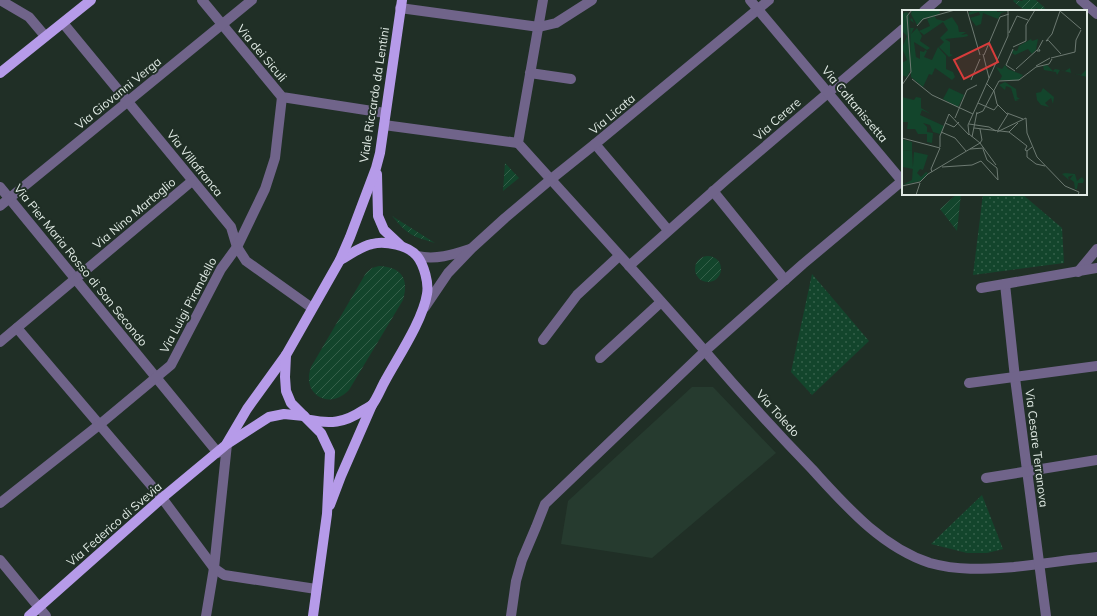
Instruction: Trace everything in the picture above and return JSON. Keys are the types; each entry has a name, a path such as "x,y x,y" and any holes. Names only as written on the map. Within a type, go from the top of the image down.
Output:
{"main road":[{"path":"0,73 91,0"},
{"name":"Viale Riccardo da Lentini","path":"227,444 247,409 286,355 340,260 350,237 376,168 384,125 401,4"},
{"path":"326,514 372,404 407,342 424,307 428,292 423,267 417,256 401,246 384,230 378,216 376,168"},
{"path":"340,260 371,244 381,242 401,246"},
{"path":"286,355 286,391 291,403 321,433 330,452 326,514 312,616"},
{"path":"227,444 269,417 284,414 326,423 342,421 355,416 372,404"},
{"name":"Via Federico di Svevia","path":"29,616 162,498 227,444"}],"street":[{"path":"0,0 29,17 45,36"},
{"name":"Via dei Siculi","path":"202,0 282,97 385,113"},
{"name":"Via Giovanni Verga","path":"0,206 252,0"},
{"path":"384,125 518,143 543,0"},
{"path":"401,4 539,27 556,23 592,0"},
{"name":"Via Caltanissetta","path":"750,0 902,181 785,280"},
{"name":"Via Licata","path":"424,307 448,273 472,248 550,180 769,0"},
{"path":"925,10 937,0"},
{"path":"1081,0 1097,14"},
{"name":"Via Villafranca","path":"63,23 231,227 237,247 246,261 312,308"},
{"name":"Via Cerere","path":"628,266 828,92 902,30"},
{"path":"530,73 571,79"},
{"name":"Via Luigi Pirandello","path":"0,503 99,425 171,365 221,269 237,247 265,189 275,158 282,97"},
{"name":"Via Toledo","path":"518,143 775,430 859,519 885,540 929,562 955,569 981,569 1097,557"},
{"path":"595,144 668,230"},
{"name":"Via Nino Martoglio","path":"0,342 192,181"},
{"name":"Via Pier Maria Rosso di San Secondo","path":"0,187 218,453"},
{"path":"511,616 516,581 522,560 545,504 705,351 785,280 713,192"},
{"path":"417,256 428,258 448,256 472,248"},
{"path":"1078,272 1097,249"},
{"path":"543,340 577,295 619,256"},
{"path":"981,288 1097,268"},
{"name":"Via Cesare Terranova","path":"1005,284 1014,378 1046,616"},
{"path":"600,358 661,302"},
{"path":"17,328 162,498 214,568 224,575 316,588"},
{"path":"969,383 1097,366"},
{"path":"206,616 214,568 227,444"},
{"path":"986,478 1097,460"},
{"path":"0,560 46,616"}],"shaded area":[{"path":"692,387 713,387 776,453 652,558 561,544 568,501"}],"green space":[{"path":"1036,0 1045,8 1044,10 1036,8 1034,10 1024,10 1013,1"},
{"path":"505,163 519,178 503,191"},
{"path":"956,195 961,195 957,231 940,209"},
{"path":"983,195 1023,195 1062,228 1064,263 973,275"},
{"path":"392,216 435,243 410,234"},
{"path":"708,256 717,260 721,269 717,278 708,282 699,278 695,269 699,260"},
{"path":"379,266 393,269 402,276 405,286 403,300 349,390 341,396 333,399 326,399 319,396 313,392 310,385 309,377 311,367 366,273 372,268"},
{"path":"812,274 869,341 812,395 791,372"},
{"path":"982,495 1003,549 987,553 967,553 931,544"}]}
